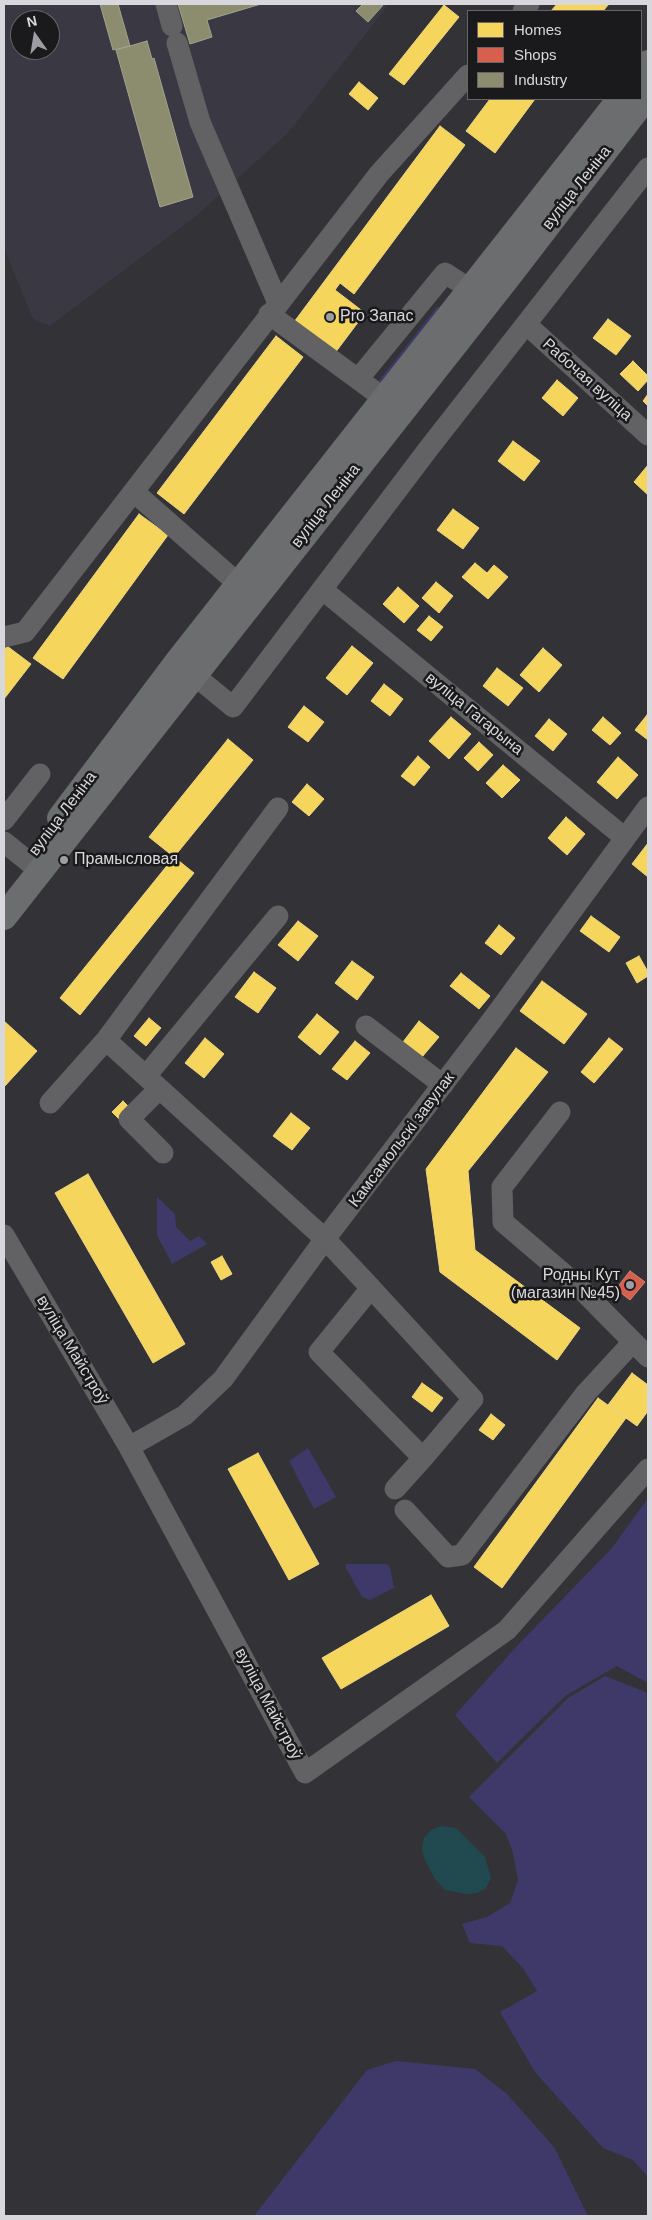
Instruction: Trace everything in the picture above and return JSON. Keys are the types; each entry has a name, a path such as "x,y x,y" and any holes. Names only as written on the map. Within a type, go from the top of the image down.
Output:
{"main road":[{"name":"вуліца Леніна","path":"4,917 34,865 186,668 480,294 648,95"},
{"name":"вуліца Леніна","path":"480,294 619,100"},
{"name":"вуліца Леніна","path":"4,890 34,865"}],"street":[{"path":"166,4 200,122 274,308 359,378 394,404"},
{"path":"4,637 24,632 379,174 467,76"},
{"path":"186,668 234,707 429,448 648,168"},
{"path":"359,378 445,273 480,294"},
{"name":"Рабочая вуліца","path":"526,324 648,435"},
{"path":"134,492 247,591"},
{"name":"вуліца Гагарына","path":"323,590 625,838"},
{"path":"4,820 40,774"},
{"name":"Камсамольскі завулак","path":"129,1447 185,1415 223,1380 325,1239 443,1085 648,807"},
{"path":"50,1103 106,1040 278,808"},
{"path":"4,842 34,865"},
{"path":"163,1153 128,1119 153,1082 278,916"},
{"path":"366,1026 443,1085"},
{"path":"106,1040 325,1239 473,1398 396,1489"},
{"path":"560,1112 502,1187 503,1222 578,1286 632,1343 648,1357"},
{"name":"вуліца Майстроў","path":"4,1235 129,1447 305,1773 507,1630 648,1469"},
{"path":"371,1288 319,1352 423,1458"},
{"path":"405,1510 448,1557 462,1555 586,1394 632,1343"}],"shaded area":[{"path":"4,4 389,4 288,133 196,216 50,326 33,319 4,248"},
{"path":"437,307 440,307 381,391 377,383"},
{"path":"157,1197 175,1214 176,1227 190,1241 199,1236 207,1244 172,1264 157,1235"},
{"path":"308,1448 336,1497 314,1509 289,1461"},
{"path":"648,1498 648,1683 617,1666 565,1696 497,1763 455,1715 517,1646 612,1548"},
{"path":"347,1564 387,1564 390,1567 394,1588 370,1600 362,1597 345,1566"},
{"path":"605,1676 648,1693 648,2177 633,2160 603,2148 535,2072 500,2012 537,1991 523,1968 502,1946 470,1943 462,1924 487,1917 510,1903 518,1880 513,1853 506,1834 469,1797 568,1698"},
{"path":"396,2061 475,2069 507,2094 554,2147 588,2216 254,2216 367,2070"}],"water":[{"path":"441,1826 456,1828 485,1857 491,1878 486,1888 477,1893 466,1894 445,1890 435,1879 425,1860 422,1849 424,1838 431,1830"}],"building: Homes":[{"path":"557,4 609,4 604,10 552,10"},
{"path":"444,5 459,17 404,85 389,74"},
{"path":"359,82 378,98 368,110 349,94"},
{"path":"489,100 534,100 495,153 466,131"},
{"path":"440,126 465,145 354,294 340,283 335,290 365,313 335,353 294,322"},
{"path":"608,319 631,336 616,355 593,338"},
{"path":"276,336 303,357 184,514 157,493"},
{"path":"633,361 648,376 648,380 638,391 620,374"},
{"path":"557,380 578,398 563,416 542,398"},
{"path":"648,394 648,406 643,401"},
{"path":"513,441 540,461 524,481 498,461"},
{"path":"648,465 648,495 634,482"},
{"path":"453,509 479,528 463,549 437,530"},
{"path":"139,514 168,535 63,679 33,658"},
{"path":"475,563 487,573 494,565 508,577 488,599 462,577"},
{"path":"436,582 453,596 439,613 422,598"},
{"path":"398,587 419,606 404,623 383,604"},
{"path":"429,616 443,627 431,641 417,630"},
{"path":"7,646 31,664 4,699 4,650"},
{"path":"352,646 373,663 347,695 326,678"},
{"path":"543,648 562,665 539,692 520,675"},
{"path":"497,668 523,688 508,706 483,686"},
{"path":"384,684 403,699 390,716 371,701"},
{"path":"304,706 324,722 308,742 288,727"},
{"path":"648,716 648,740 635,730"},
{"path":"451,717 471,734 449,759 429,741"},
{"path":"603,717 621,733 610,745 592,730"},
{"path":"549,719 567,734 553,751 535,736"},
{"path":"228,739 253,760 174,857 149,837"},
{"path":"479,742 493,755 478,771 464,758"},
{"path":"418,756 430,767 414,786 401,776"},
{"path":"618,757 638,775 617,799 597,782"},
{"path":"503,765 520,780 502,798 486,783"},
{"path":"307,784 324,799 309,816 292,802"},
{"path":"566,817 585,834 567,855 548,838"},
{"path":"648,843 648,877 632,864"},
{"path":"174,857 194,873 80,1015 60,998"},
{"path":"591,916 620,937 609,952 580,931"},
{"path":"298,921 318,936 298,961 278,945"},
{"path":"499,925 515,938 501,955 485,943"},
{"path":"639,956 648,972 648,976 637,983 626,963"},
{"path":"352,961 374,977 357,1000 335,983"},
{"path":"254,972 276,988 258,1013 235,997"},
{"path":"461,973 490,996 479,1009 450,986"},
{"path":"542,981 587,1014 564,1044 520,1011"},
{"path":"317,1014 339,1032 320,1055 298,1037"},
{"path":"149,1018 161,1028 146,1046 134,1036"},
{"path":"4,1021 37,1051 4,1087"},
{"path":"419,1021 439,1037 422,1057 403,1042"},
{"path":"205,1038 224,1054 204,1078 185,1063"},
{"path":"609,1038 623,1049 594,1083 581,1072"},
{"path":"355,1041 370,1053 347,1080 332,1069"},
{"path":"516,1048 548,1072 468,1171 475,1250 580,1328 557,1360 440,1272 426,1169"},
{"path":"123,1101 130,1108 119,1119 112,1112"},
{"path":"291,1113 310,1128 292,1150 273,1136"},
{"path":"88,1174 185,1344 153,1363 55,1193"},
{"path":"222,1256 232,1274 221,1280 211,1262"},
{"path":"632,1373 648,1385 648,1411 637,1426 608,1405"},
{"path":"422,1383 443,1398 432,1412 412,1397"},
{"path":"598,1398 626,1418 502,1588 474,1567"},
{"path":"491,1414 505,1425 493,1440 479,1430"},
{"path":"258,1453 319,1564 289,1580 228,1469"},
{"path":"431,1595 449,1626 341,1689 322,1658"}],"building: Shops":[{"name":"Родны Кут (магазин №45)","path":"630,1271 645,1282 630,1300 616,1289"}],"building: Industry":[{"path":"100,4 118,4 130,46 113,50"},
{"path":"178,4 261,4 207,20 212,37 190,44"},
{"path":"363,4 384,4 368,22 356,11"},
{"path":"147,41 152,59 154,58 193,197 160,207 116,50"}],"place":[{"name":"Pro Запас","path":"330,317"},
{"name":"Прамысловая","path":"64,860"},
{"name":"Родны Кут (магазин №45)","path":"630,1285"}]}
